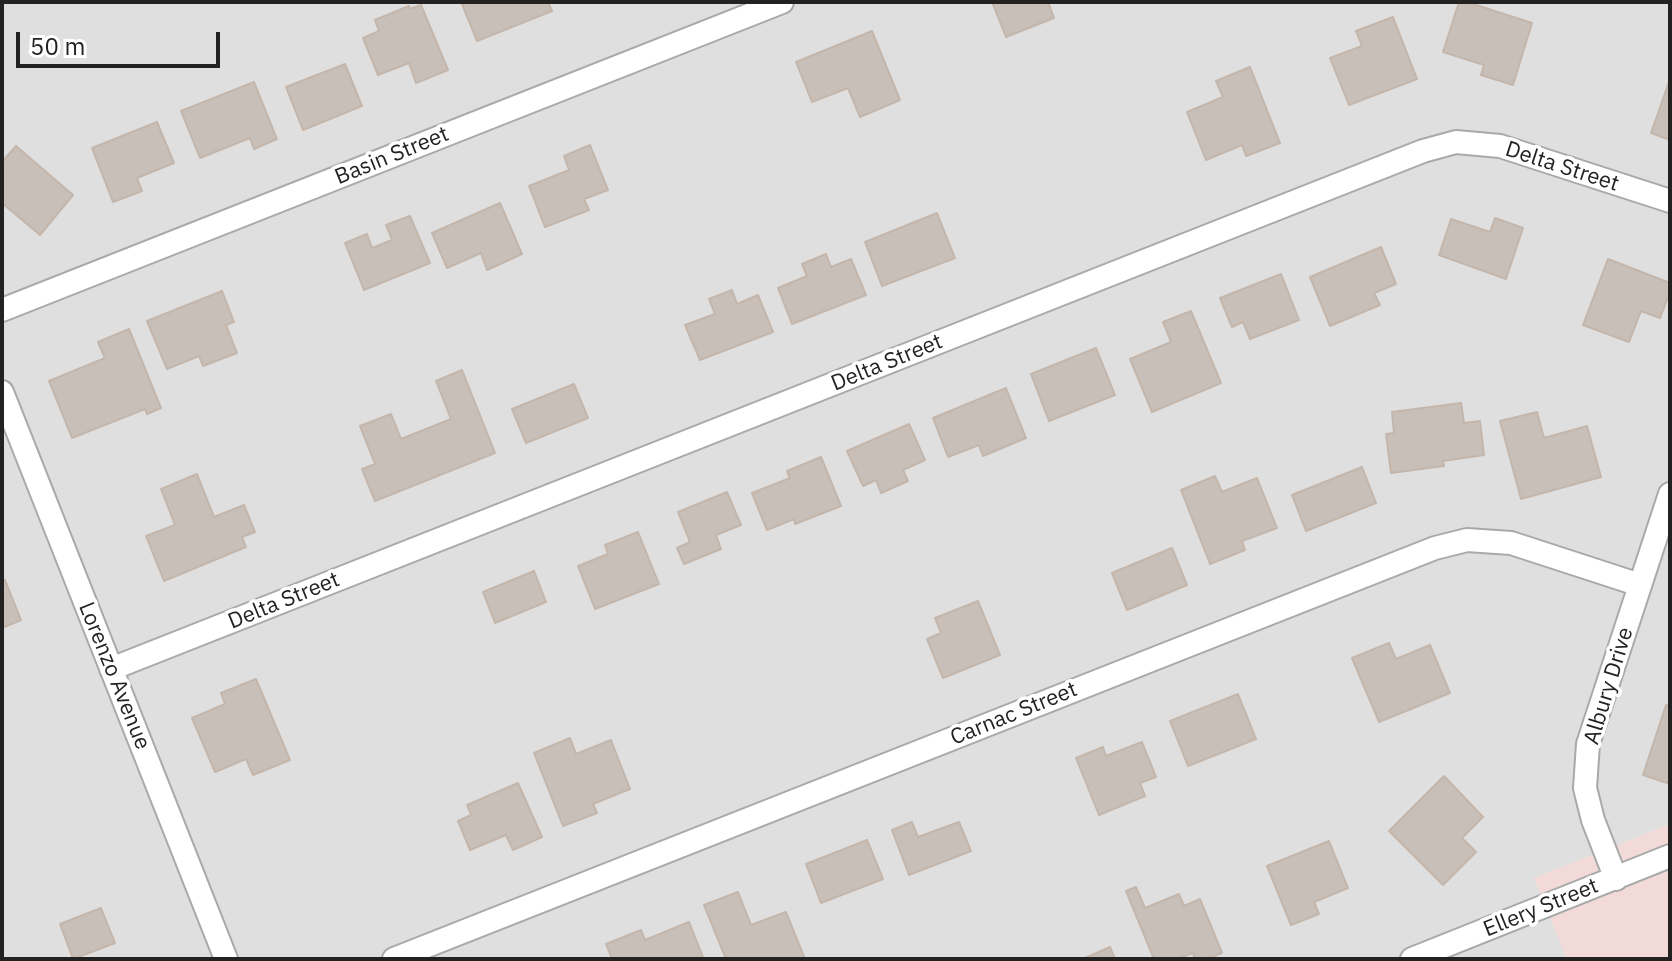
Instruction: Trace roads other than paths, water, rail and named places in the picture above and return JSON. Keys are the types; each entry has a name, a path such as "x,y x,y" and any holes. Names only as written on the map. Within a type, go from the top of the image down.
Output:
{"street":[{"name":"Basin Street","path":"2,310 782,2"},
{"name":"Delta Street","path":"111,669 1423,151 1456,142 1500,146 1670,201"},
{"name":"Lorenzo Avenue","path":"2,392 226,959"},
{"name":"Albury Drive","path":"1616,879 1593,820 1585,788 1588,744 1670,494"},
{"name":"Carnac Street","path":"394,959 1435,548 1467,540 1511,543 1640,585"},
{"name":"Ellery Street","path":"1412,959 1670,856"}]}
